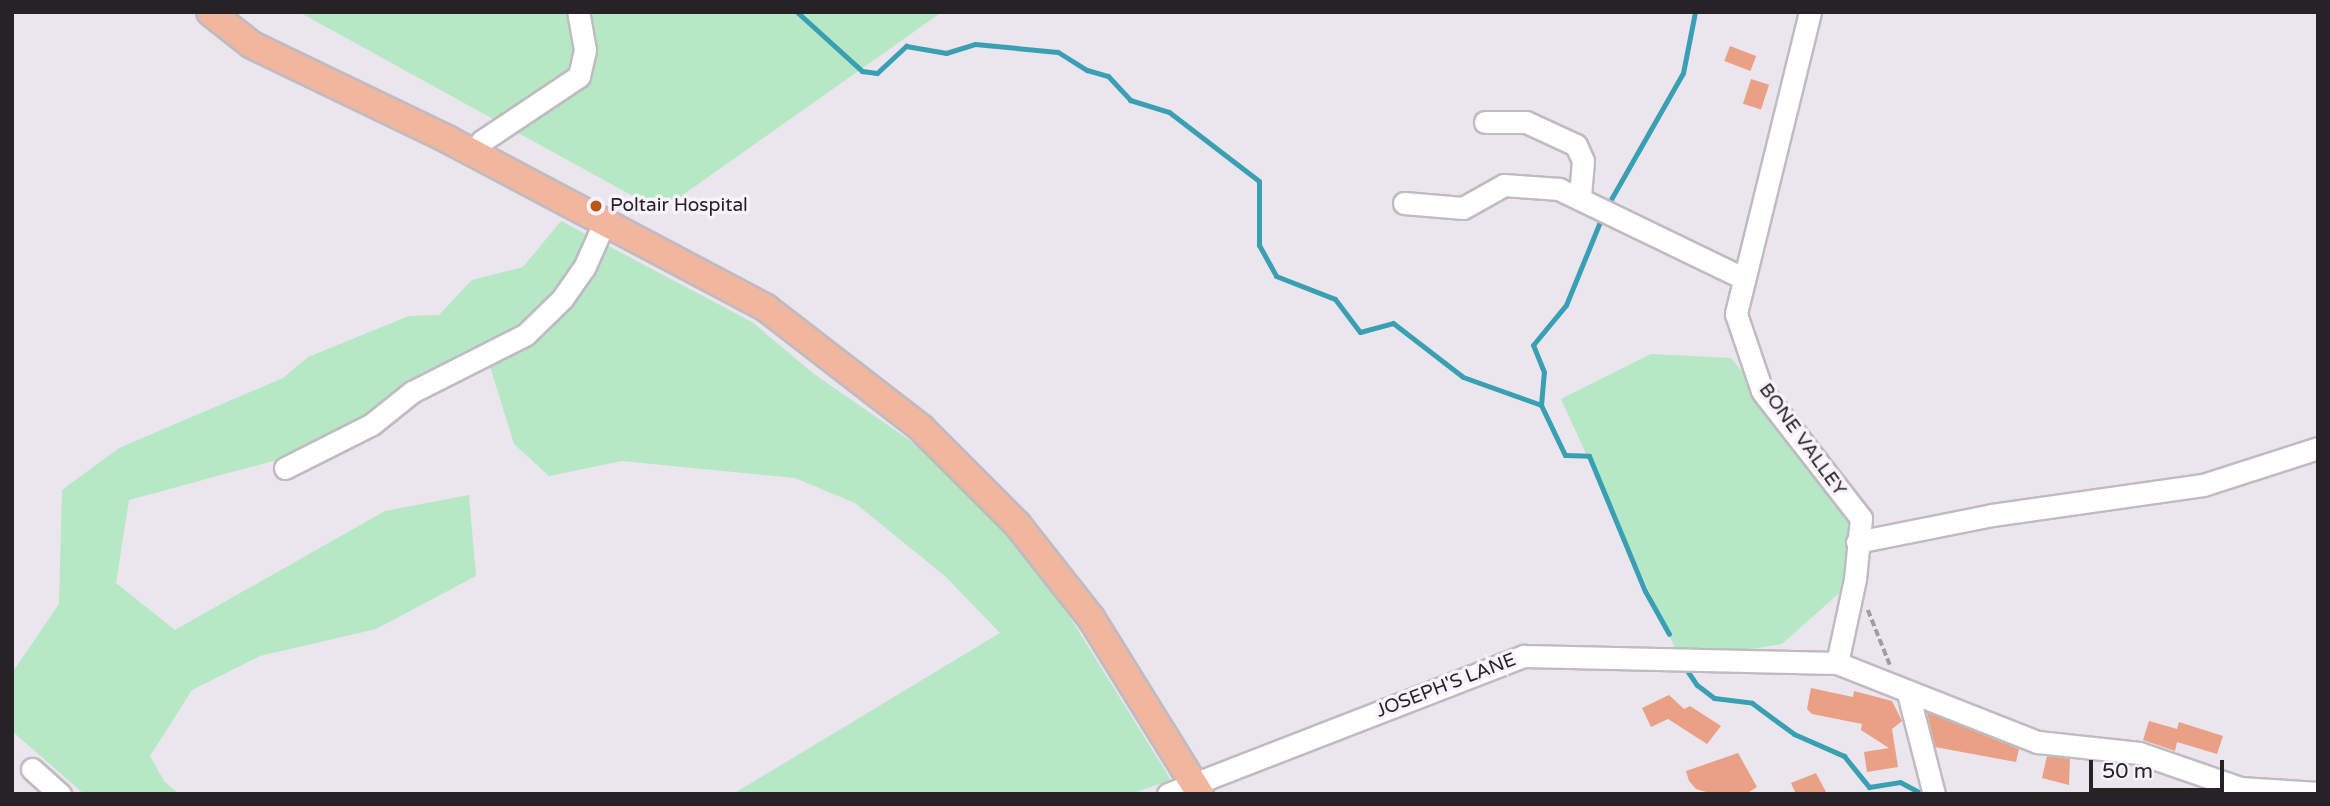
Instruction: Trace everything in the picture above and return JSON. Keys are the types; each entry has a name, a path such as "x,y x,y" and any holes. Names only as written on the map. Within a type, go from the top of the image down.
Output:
{"main road":[{"path":"210,12 252,45 475,154 765,308 921,428 1017,524 1091,618 1197,789"}],"street":[{"path":"475,154 482,141 579,76 585,50 578,12"},
{"name":"BONE VALLEY","path":"1810,12 1774,169 1735,314 1762,391 1861,518 1855,579 1837,663"},
{"path":"1485,122 1526,122 1576,145 1583,161 1580,197"},
{"path":"1404,203 1463,208 1490,191 1519,183 1559,188 1743,278"},
{"path":"285,468 372,424 412,392 525,335 562,299 584,268 604,223"},
{"path":"1857,542 1992,514 2203,485 2318,447"},
{"name":"JOSEPH'S LANE","path":"1168,794 1197,789 1524,656 1837,663"},
{"path":"1837,663 2038,742 2139,753 2239,791 2318,793"},
{"path":"1908,693 1934,794"},
{"path":"32,769 60,794"}],"path":[{"path":"1855,579 1893,673"}],"green space":[{"path":"299,12 942,12 660,211"},
{"path":"561,221 752,322 814,374 918,446 1035,561 1171,780 1130,794 733,794 1000,633 946,577 855,503 795,478 622,461 549,476 514,444 484,347 375,412 284,458 129,500 116,583 175,630 385,511 469,495 476,576 376,629 260,656 192,690 150,756 164,781 179,794 84,794 12,731 12,673 59,604 62,490 119,448 283,378 308,357 409,316 439,315 472,280 523,267"},
{"path":"1651,354 1731,358 1861,518 1855,579 1782,644 1681,661 1561,399"}],"building":[{"path":"1730,46 1756,56 1750,71 1724,61"},
{"path":"1751,79 1769,85 1761,110 1743,104"},
{"path":"1811,688 1853,697 1854,691 1892,701 1902,721 1892,729 1898,767 1867,772 1864,752 1889,748 1861,730 1862,724 1812,714 1807,709"},
{"path":"1669,695 1684,709 1690,706 1721,726 1707,744 1668,719 1651,727 1642,708"},
{"path":"1927,712 2019,749 2016,762 1935,747"},
{"path":"2149,721 2177,729 2179,722 2223,736 2217,754 2177,742 2175,751 2143,740"},
{"path":"1738,753 1757,787 1746,794 1713,794 1696,789 1689,781 1686,771"},
{"path":"2047,756 2070,759 2069,785 2042,778"},
{"path":"1816,773 1827,794 1796,794 1791,783"}],"waterway":[{"path":"797,12 862,71 877,73 906,46 946,53 975,44 1058,52 1087,70 1108,76 1130,100 1169,112 1259,181 1259,245 1276,276 1335,299 1360,332 1393,323 1463,377 1541,405 1565,455 1589,456 1645,591 1669,634"},
{"path":"1606,208 1683,73 1695,12"},
{"path":"1541,405 1544,372 1533,345 1566,305 1602,217"},
{"path":"1684,666 1697,685 1714,698 1752,703 1794,734 1844,756 1869,787 1900,782 1923,794"}],"place":[{"name":"Poltair Hospital","path":"596,206"}]}
